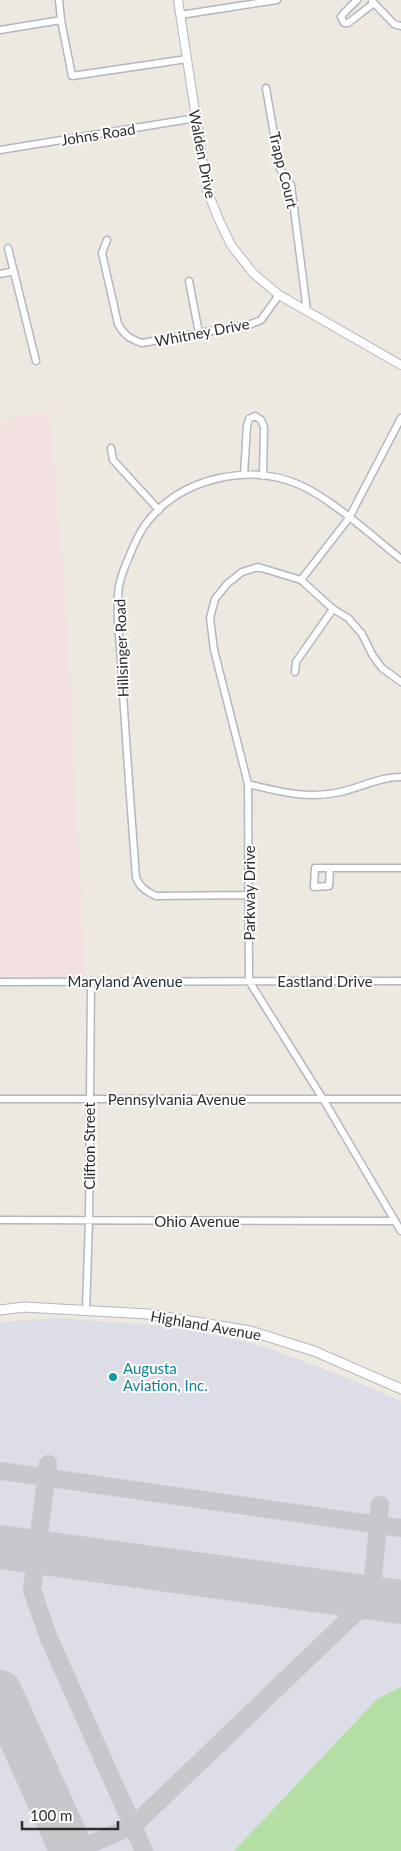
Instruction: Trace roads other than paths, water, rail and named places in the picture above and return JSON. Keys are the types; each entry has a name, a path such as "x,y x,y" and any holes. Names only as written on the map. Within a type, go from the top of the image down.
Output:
{"main road":[{"name":"Highland Avenue","path":"0,1310 24,1307 148,1314 250,1331 314,1351 401,1390"}],"street":[{"path":"59,0 72,76 187,59"},
{"name":"Walden Drive","path":"178,0 207,190 232,245 253,273 279,295 401,365"},
{"path":"180,15 277,0"},
{"path":"356,0 342,14 341,17 344,23 352,20 372,1 394,24 401,26"},
{"path":"0,30 61,20"},
{"name":"Trapp Court","path":"266,88 280,169 291,185 307,311"},
{"name":"Johns Road","path":"0,150 196,118"},
{"name":"Whitney Drive","path":"107,240 102,253 118,324 122,332 131,340 142,343 251,324 261,320 279,295"},
{"path":"8,248 36,361"},
{"path":"0,274 14,271"},
{"path":"189,281 199,333"},
{"path":"244,475 247,426 250,419 255,416 261,420 264,427 263,476"},
{"path":"401,418 349,518 301,580 333,609 348,618 362,634 373,656 382,668 401,682"},
{"path":"112,448 113,460 159,510"},
{"name":"Hillsinger Road","path":"248,895 156,896 144,890 136,877 119,621 119,586 131,551 141,531 159,510 187,489 225,476 244,475 281,479 301,486 349,518 401,559"},
{"name":"Parkway Drive","path":"249,980 248,784 214,650 210,618 215,598 227,584 242,572 258,567 301,580"},
{"path":"295,672 296,662 333,609"},
{"path":"248,784 299,796 324,795 345,791 389,777 401,777"},
{"path":"330,868 401,868"},
{"path":"249,980 323,1099 401,1231"},
{"name":"Eastland Drive","path":"249,980 401,981"},
{"name":"Maryland Avenue","path":"0,982 249,980"},
{"name":"Clifton Street","path":"86,1310 89,1221 91,981"},
{"name":"Pennsylvania Avenue","path":"0,1099 401,1099"},
{"name":"Ohio Avenue","path":"0,1220 395,1221"}],"place":[{"name":"Augusta Aviation, Inc.","path":"113,1377"}]}
